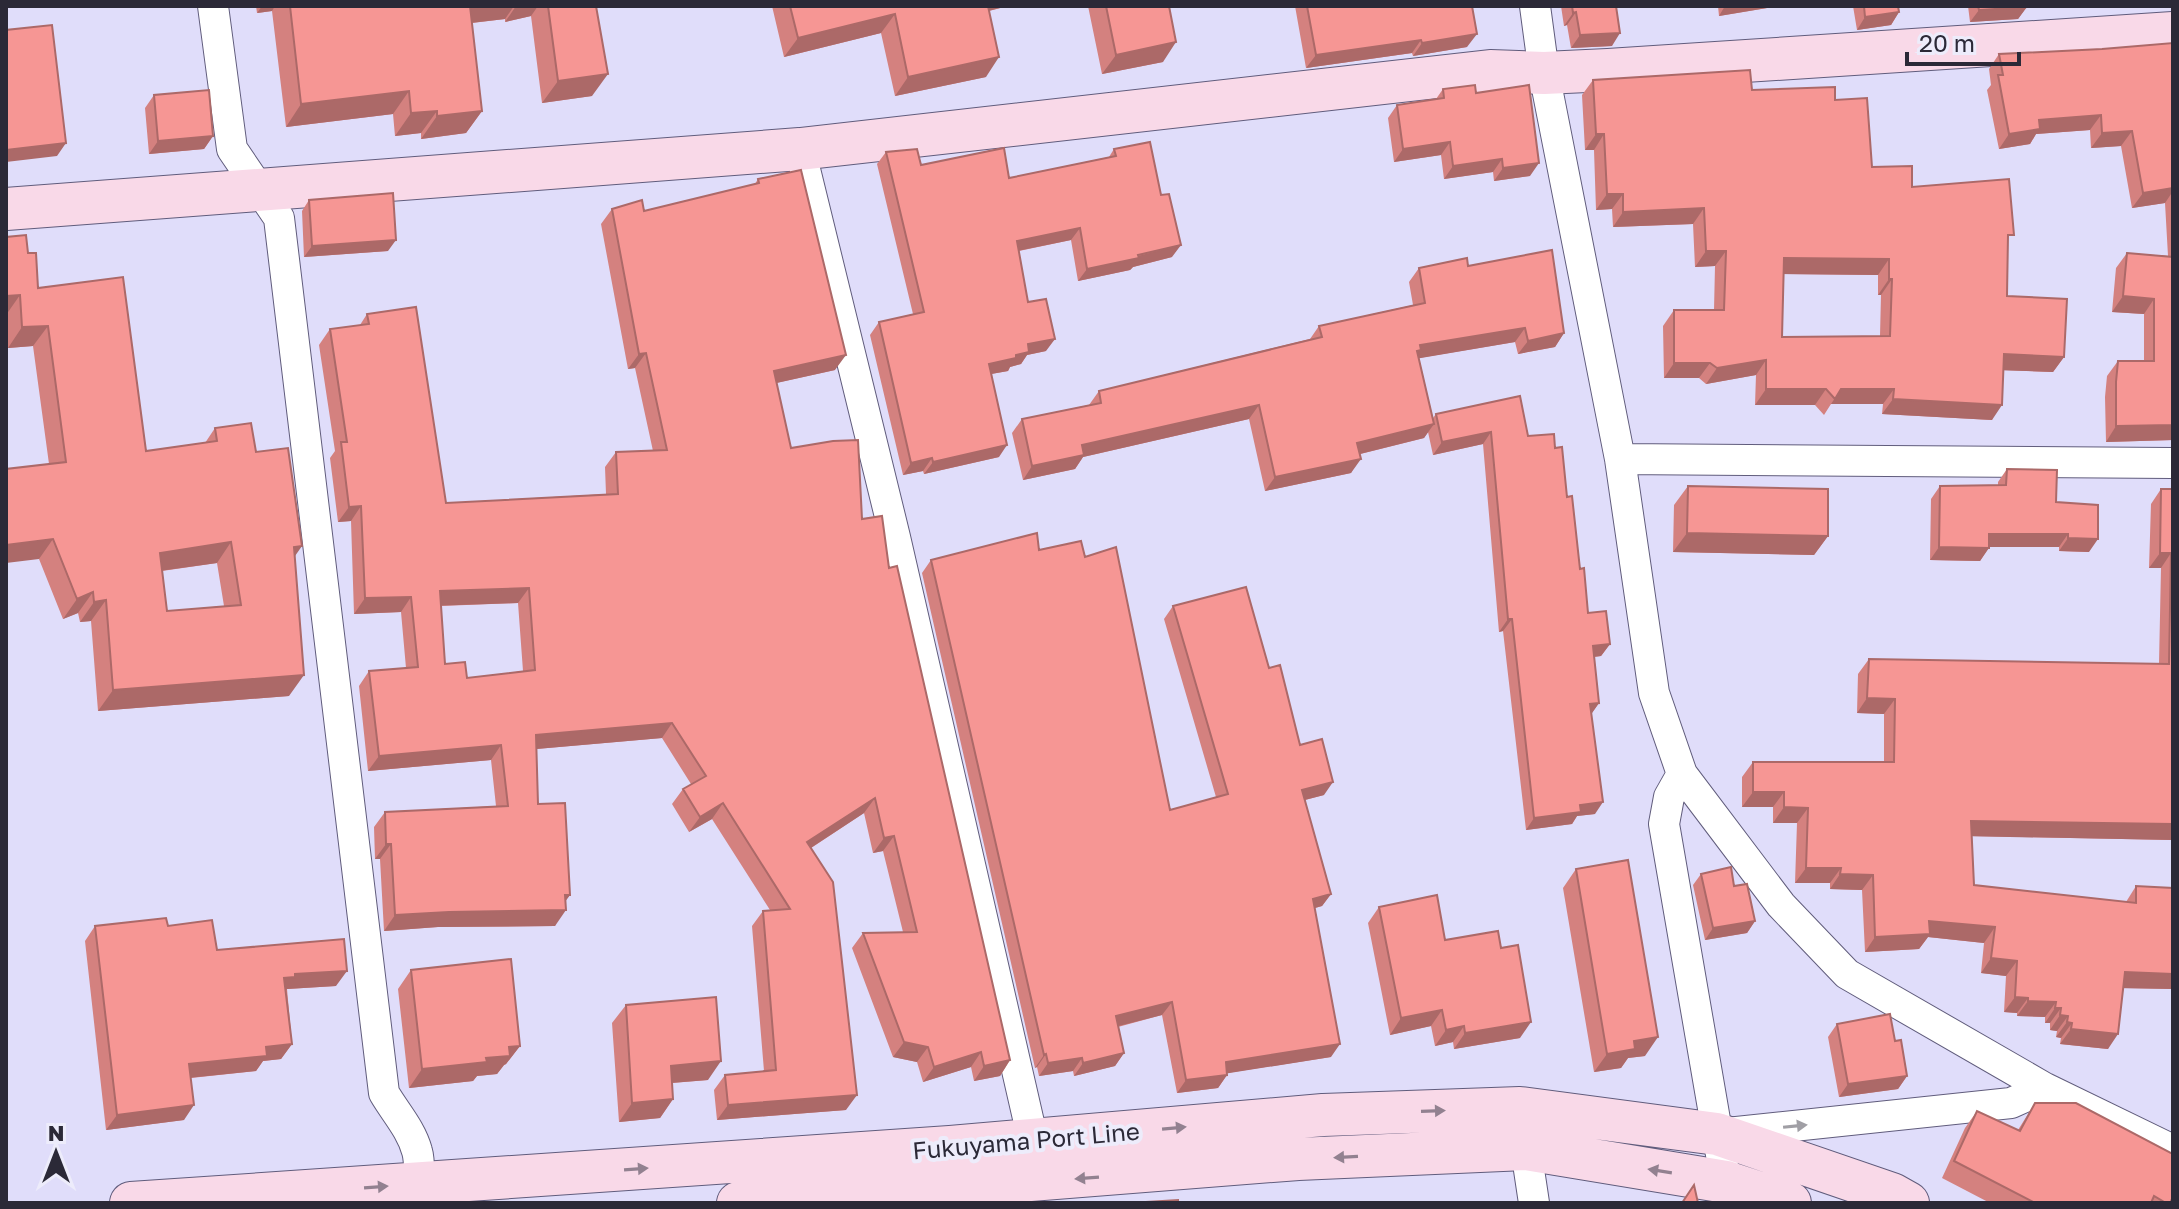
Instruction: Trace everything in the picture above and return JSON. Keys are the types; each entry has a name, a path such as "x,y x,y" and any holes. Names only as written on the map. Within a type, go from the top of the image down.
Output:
{"main road":[{"path":"6,209 800,149 1490,71 1544,73 2173,33"},
{"name":"Fukuyama Port Line","path":"131,1203 950,1147 1323,1115 1520,1108 1717,1134 1892,1194 1908,1203"},
{"name":"Fukuyama Port Line","path":"738,1203 952,1196 1298,1159 1526,1149 1790,1203"}],"street":[{"path":"213,6 232,149 279,218 384,1093 407,1127 418,1153 419,1184"},
{"path":"1535,6 1544,73 1620,459 1654,693 1682,774 1781,905 1847,974 2045,1088 2173,1150"},
{"path":"800,149 895,537 1033,1140"},
{"path":"1620,459 2173,463"},
{"path":"1682,774 1669,797 1664,824 1728,1192"},
{"path":"1717,1134 2011,1103 2045,1088"},
{"path":"1520,1108 1534,1203"},
{"path":"950,1147 952,1196"}],"building":[{"path":"290,6 470,6 482,111 437,116 437,111 411,113 409,91 301,104"},
{"path":"548,6 596,6 608,74 558,81"},
{"path":"790,6 988,6 999,57 908,77 895,14 798,38"},
{"path":"1106,6 1169,6 1176,42 1116,55"},
{"path":"1307,6 1472,6 1477,34 1316,55"},
{"path":"1572,6 1616,6 1620,33 1580,35"},
{"path":"1864,6 1898,6 1899,12 1865,17"},
{"path":"1978,6 2027,6 2027,7 1979,10"},
{"path":"52,25 66,143 6,150 6,30"},
{"path":"2173,43 2173,188 2143,193 2132,131 2102,133 2101,115 2039,120 2040,129 2009,134 1998,75 2003,75 1999,54"},
{"path":"1750,70 1752,90 1835,87 1835,100 1867,98 1872,167 1912,166 1912,187 2009,179 2014,235 2008,235 2007,296 2067,299 2064,357 2004,354 2002,405 1893,399 1894,389 1841,389 1835,399 1826,389 1766,389 1766,360 1717,368 1710,363 1674,363 1674,310 1724,310 1726,251 1706,251 1704,208 1623,212 1623,194 1607,194 1604,134 1596,134 1593,80","holes":["1784,258 1889,259 1889,279 1892,279 1890,336 1782,337"]},
{"path":"1475,85 1476,93 1529,85 1539,163 1503,168 1502,159 1453,166 1450,142 1403,149 1397,105 1444,98 1443,89"},
{"path":"209,90 213,136 158,141 154,95"},
{"path":"1150,142 1161,195 1169,194 1181,245 1087,269 1080,228 1017,241 1028,302 1046,299 1055,339 1028,344 1029,352 989,364 1007,445 933,462 932,458 911,463 879,322 924,312 886,152 917,149 921,165 1004,148 1009,178 1116,156 1114,149"},
{"path":"801,170 846,355 774,371 791,448 858,440 862,519 882,516 889,568 897,566 1010,1060 984,1066 981,1052 934,1067 928,1047 904,1042 863,933 917,932 894,836 884,838 875,798 807,842 833,882 857,1095 728,1105 725,1075 776,1070 763,911 790,909 723,803 700,817 683,789 706,776 672,723 536,735 538,804 565,803 570,895 565,895 566,910 395,915 391,844 386,844 385,812 508,806 501,745 379,756 369,671 418,667 411,597 365,598 361,506 349,507 341,442 347,442 330,329 369,324 367,314 416,307 446,503 618,494 616,452 667,450 646,353 639,354 612,209 642,200 644,211 759,183 758,179","holes":["529,588 535,670 467,678 465,662 445,664 440,591"]},
{"path":"393,193 396,240 312,246 309,200"},
{"path":"26,235 28,253 36,253 38,288 123,277 146,451 217,441 215,428 251,423 256,452 288,448 302,546 294,547 304,675 113,690 106,600 94,602 93,592 77,599 53,539 6,545 6,469 66,462 48,326 22,327 20,295 6,296 6,237","holes":["231,542 241,605 167,611 160,553"]},
{"path":"1552,250 1564,333 1528,341 1525,328 1420,345 1421,350 1417,351 1434,424 1357,443 1361,459 1275,477 1259,405 1082,445 1084,455 1032,466 1022,419 1101,403 1099,391 1322,337 1319,326 1425,303 1419,268 1467,258 1468,266"},
{"path":"2127,253 2173,257 2173,425 2116,426 2118,361 2154,361 2154,299 2123,296"},
{"path":"1520,396 1528,436 1554,434 1555,448 1562,447 1567,497 1572,496 1580,569 1584,568 1588,613 1606,611 1610,644 1593,646 1599,703 1590,704 1603,802 1580,805 1581,812 1534,818 1512,619 1508,619 1491,432 1442,442 1436,414"},
{"path":"2007,469 2057,470 2056,502 2098,505 2098,539 2068,538 2068,534 1989,534 1989,548 1939,547 1940,486 2006,485"},
{"path":"1688,486 1828,489 1828,536 1687,533"},
{"path":"2161,489 2173,489 2173,824 1971,821 1974,885 2136,903 2136,886 2173,888 2173,974 2125,972 2118,1034 2071,1029 2068,1016 2060,1015 2061,1008 2055,1008 2056,1002 2015,997 2017,961 1991,958 1995,927 1929,921 1930,934 1875,937 1873,875 1840,874 1841,868 1806,868 1808,808 1784,807 1784,792 1753,792 1753,762 1894,762 1895,699 1867,698 1869,659 2169,664 2171,553 2160,553"},
{"path":"1037,533 1039,550 1081,541 1085,557 1116,547 1170,810 1228,794 1173,606 1246,587 1269,668 1280,665 1300,745 1322,739 1333,782 1302,790 1331,894 1313,899 1340,1044 1226,1062 1227,1075 1186,1080 1172,1002 1116,1016 1124,1053 1083,1063 1082,1058 1048,1063 931,560"},
{"path":"1628,860 1658,1037 1634,1041 1635,1049 1607,1054 1576,869"},
{"path":"1731,867 1734,886 1747,884 1755,921 1713,928 1701,874"},
{"path":"1437,895 1445,940 1498,931 1501,948 1518,945 1531,1022 1465,1033 1464,1026 1446,1030 1442,1010 1401,1018 1379,907"},
{"path":"166,918 168,926 212,920 217,950 344,939 347,971 295,974 295,977 284,978 292,1044 266,1047 267,1056 189,1064 194,1105 117,1115 95,926"},
{"path":"511,959 520,1046 509,1047 510,1056 486,1058 487,1062 422,1069 411,970"},
{"path":"716,997 721,1061 671,1066 673,1099 632,1103 626,1005"},
{"path":"1890,1014 1895,1041 1901,1040 1907,1076 1848,1084 1837,1024"},
{"path":"2035,1103 2076,1103 2173,1154 2173,1197 2170,1203 2154,1196 2151,1203 2035,1203 1954,1161 1977,1111 2020,1131"},
{"path":"1694,1185 1698,1203 1682,1203"},
{"path":"1178,1200 1178,1203 1129,1203"}]}
